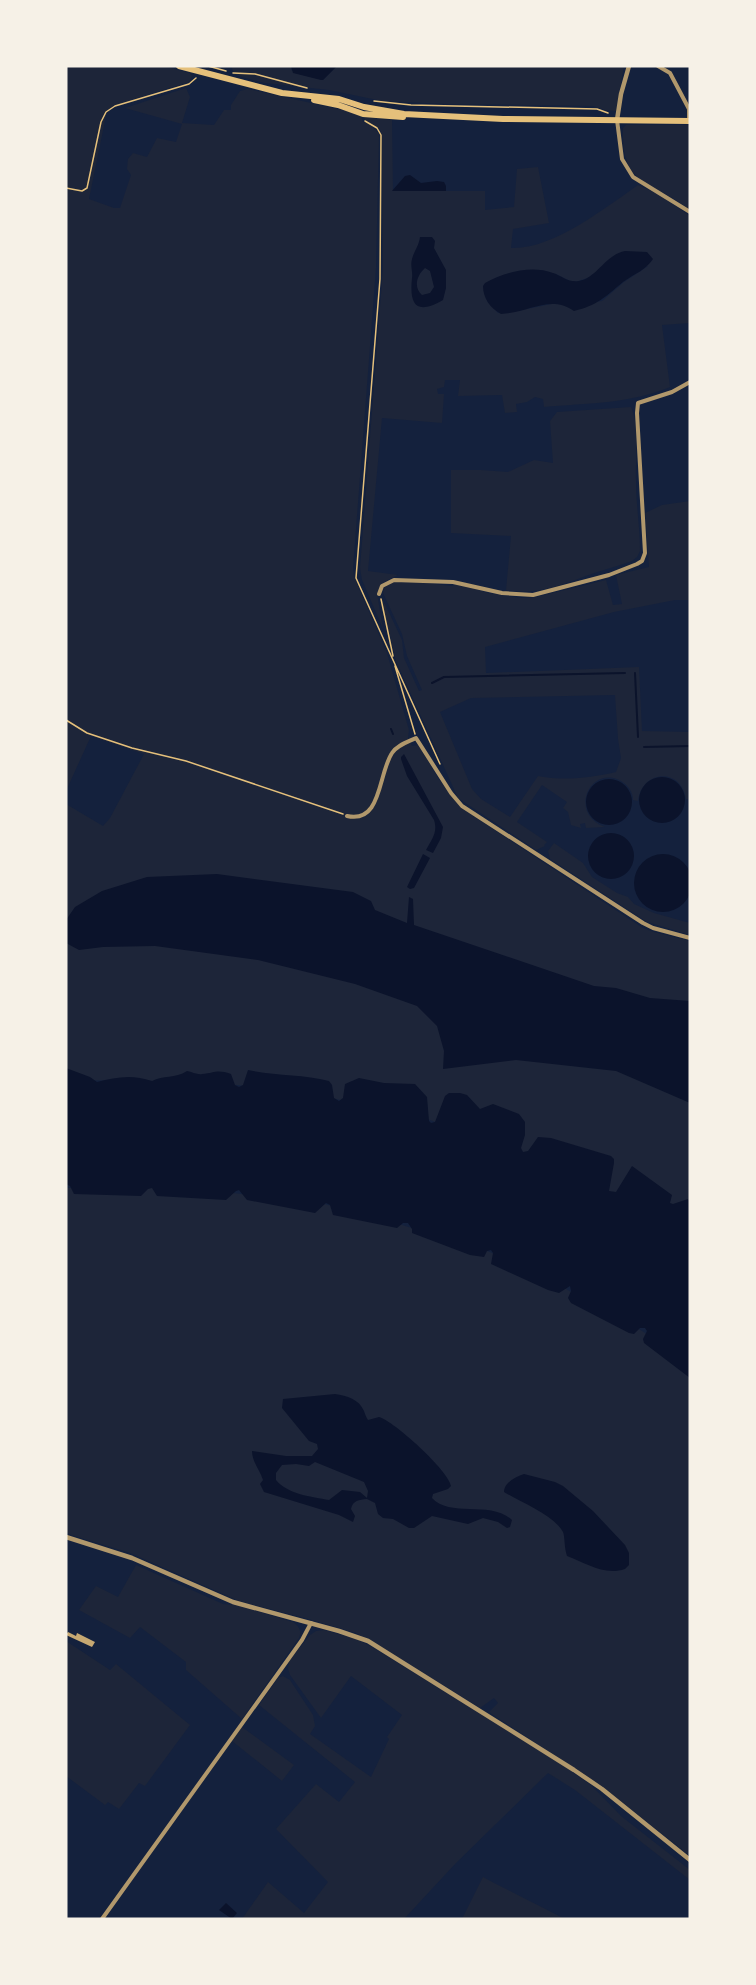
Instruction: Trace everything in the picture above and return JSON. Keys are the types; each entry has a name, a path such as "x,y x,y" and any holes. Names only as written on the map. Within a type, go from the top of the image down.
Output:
{"main road":[{"path":"179,66 338,105 363,114 394,117 431,116"},
{"path":"292,94 339,99 383,111 431,116 504,119 618,117 689,121"}],"street":[{"path":"629,66 618,117 622,159 633,177 690,212"},
{"path":"658,66 670,73 689,109 689,121"},
{"path":"380,594 382,586 394,580 453,582 502,593 533,595 609,575 642,561 645,553 638,403 672,392 690,382"},
{"path":"347,816 359,817 370,811 392,753 416,738 451,793 462,806 643,923 690,938"},
{"path":"66,1537 132,1558 233,1602 355,1635 368,1641 574,1770 690,1860"},
{"path":"102,1919 302,1640 311,1623"}],"path":[{"path":"208,66 311,89"},
{"path":"223,70 225,66"},
{"path":"66,188 82,191 87,188 101,122 106,112 115,106 189,84 194,81 199,72"},
{"path":"373,101 411,105 597,110 618,117"},
{"path":"363,114 363,119 377,128 381,135 380,255 356,578 441,767"},
{"path":"380,594 393,659 416,738"},
{"path":"66,720 87,733 132,748 186,761 347,816"}],"shaded area":[{"path":"66,66 163,66 190,73 192,76 189,82 115,105 107,111 89,199 114,208 120,208 131,175 127,169 128,159 133,153 147,157 157,138 176,142 182,124 125,108 186,88 190,97 182,123 214,125 224,110 231,110 231,105 240,91 248,89 347,111 361,116 363,122 370,124 379,134 376,268 354,577 387,653 409,730 408,738 412,746 418,745 438,778 461,808 643,928 690,941 690,1237 523,1152 430,1120 336,1099 237,1085 66,1080 66,804 103,826 110,818 144,754 91,736 66,791"},
{"path":"231,66 291,66 291,70 323,80 337,66 624,66 616,111 593,106 382,101 329,90 265,83 238,76"},
{"path":"291,66 337,66 321,80 293,73"},
{"path":"364,117 392,120 393,191 485,191 485,210 514,207 517,169 538,167 549,223 513,229 511,248 527,247 560,235 594,216 638,185 658,194 690,216 690,323 662,325 670,387 624,400 544,407 543,399 535,397 527,402 516,404 517,412 505,413 502,395 458,396 460,380 445,380 444,387 437,389 438,394 444,394 442,423 382,418 368,571 398,575 382,584 378,589 383,629 362,580 360,568 383,268 382,136 379,128 365,120","holes":["648,266 602,301 567,306 556,303 498,313 487,301 496,278 519,271 556,274 576,282"]},
{"path":"626,125 690,125 690,210 641,180 633,172 627,162 624,147 623,128"},
{"path":"410,175 421,183 444,182 446,191 392,191 405,176"},
{"path":"420,237 432,237 435,241 434,248 446,270 443,300 427,307 417,305 411,288 411,262","holes":["425,268 430,271 434,287 430,293 422,295 417,285 418,278"]},
{"path":"625,251 647,252 653,259 601,300 582,309 574,311 565,306 547,304 501,314 490,306 484,295 485,283 518,271 545,271 569,280 579,281 591,276 612,257"},
{"path":"631,407 636,433 636,490 640,551 637,557 632,561 555,587 536,591 506,590 511,536 451,533 451,470 508,472 534,460 553,463 550,421 557,412"},
{"path":"690,501 690,600 675,600 614,612 485,647 486,673 639,667 642,731 690,732 688,799 677,781 670,777 654,778 646,783 638,801 633,800 630,789 621,781 610,778 600,779 593,784 585,802 587,812 605,827 586,828 585,823 580,824 581,828 571,825 568,812 563,808 567,802 542,785 517,822 547,842 545,846 536,850 458,798 396,661 382,603 385,604 402,640 404,658 419,691 422,690 407,656 402,634 383,593 384,588 394,582 451,586 461,584 488,593 522,598 536,597 606,580 613,605 622,604 616,575 649,567 645,513 662,505","holes":["615,695 621,758 616,772 577,778 538,776 510,817 481,799 472,789 440,712 471,698"]},
{"path":"404,754 443,827 441,838 433,853 426,850 435,832 434,820 407,776 401,759"},
{"path":"662,777 678,784 685,800 678,816 662,823 646,816 639,800 646,784"},
{"path":"609,779 625,786 632,802 625,818 609,825 593,818 586,802 593,786"},
{"path":"611,833 627,840 634,856 627,872 611,879 595,872 588,856 595,840"},
{"path":"554,843 583,863 592,877 617,893 628,897 634,904 654,913 690,923 690,935 647,922 550,859 548,851"},
{"path":"423,854 430,858 414,888 410,889 407,887"},
{"path":"663,854 674,856 687,867 692,883 690,894 679,907 663,912 652,910 639,899 634,883 636,872 647,859"},
{"path":"217,874 353,892 371,901 375,910 407,923 409,897 413,899 414,925 594,986 616,988 650,998 690,1001 690,1103 616,1071 516,1060 443,1069 444,1051 437,1026 417,1006 355,984 258,960 155,946 79,950 66,943 66,920 75,907 102,891 147,877"},
{"path":"66,1068 97,1082 124,1077 152,1081 187,1071 200,1074 219,1072 231,1074 235,1085 239,1087 243,1085 248,1070 309,1077 329,1081 334,1098 339,1101 343,1098 345,1084 359,1078 384,1083 415,1084 427,1097 431,1123 435,1122 445,1096 449,1093 460,1093 467,1095 480,1109 493,1104 519,1114 525,1122 525,1135 521,1148 523,1152 528,1151 538,1137 551,1138 611,1156 614,1163 609,1191 616,1192 632,1166 672,1195 670,1203 688,1199 690,1202 690,1378 644,1343 643,1339 647,1331 645,1328 640,1328 634,1334 629,1333 571,1303 568,1298 571,1291 570,1286 559,1293 548,1290 491,1264 493,1253 491,1250 487,1251 484,1257 470,1255 412,1233 408,1223 403,1223 397,1228 333,1215 330,1205 326,1203 315,1213 247,1200 239,1190 226,1200 157,1196 152,1188 141,1196 74,1194 70,1186 66,1184"},
{"path":"151,1187 233,1193 324,1204 490,1252 566,1289 642,1331 690,1362 690,1856 600,1785 489,1712 498,1703 494,1698 480,1708 356,1633 239,1601 130,1553 66,1532 66,1188"},
{"path":"335,1394 352,1399 362,1407 368,1420 379,1417 386,1420 420,1447 441,1469 451,1486 433,1494 432,1498 449,1507 503,1514 512,1520 510,1527 507,1528 498,1522 483,1518 468,1524 432,1516 414,1528 409,1528 393,1519 383,1518 378,1514 375,1503 367,1499 353,1504 351,1509 355,1516 353,1522 339,1515 264,1492 260,1484 263,1480 253,1459 252,1451 286,1456 312,1456 318,1449 317,1444 309,1441 282,1408 283,1399","holes":["315,1462 364,1482 368,1491 367,1498 360,1492 342,1490 329,1500 287,1489 276,1480 276,1473 282,1465 309,1466"]},
{"path":"524,1474 563,1486 593,1511 625,1545 629,1553 629,1565 617,1571 602,1570 567,1556 564,1534 559,1526 545,1515 504,1492 508,1483"},
{"path":"136,1565 223,1604 236,1605 293,1622 298,1627 299,1638 242,1719 186,1670 186,1662 140,1627 130,1638 79,1610 96,1586 118,1597"},
{"path":"324,1630 356,1639 372,1647 558,1762 591,1785 621,1816 690,1870 690,1880 575,1790 548,1773 456,1863 404,1919 242,1919 268,1882 304,1913 328,1882 276,1829 316,1784 339,1802 355,1782 259,1705 278,1678 283,1676 290,1680 313,1715 315,1726 310,1734 371,1777 389,1739 387,1737 402,1715 351,1676 321,1718 288,1669 289,1661 310,1635"},
{"path":"66,1641 110,1670 116,1664 190,1725 145,1786 139,1783 119,1809 108,1802 105,1805 66,1776"},
{"path":"242,1727 294,1765 282,1781 232,1741"},
{"path":"483,1877 494,1883 565,1919 462,1919"},
{"path":"226,1903 237,1913 232,1919 219,1910"}],"building":[{"path":"68,1632 76,1636 77,1633 95,1642 92,1647 66,1635"}],"waterway":[{"path":"432,683 444,677 625,673"},
{"path":"635,673 638,737"},
{"path":"391,729 393,734"},
{"path":"644,747 690,746"}]}
